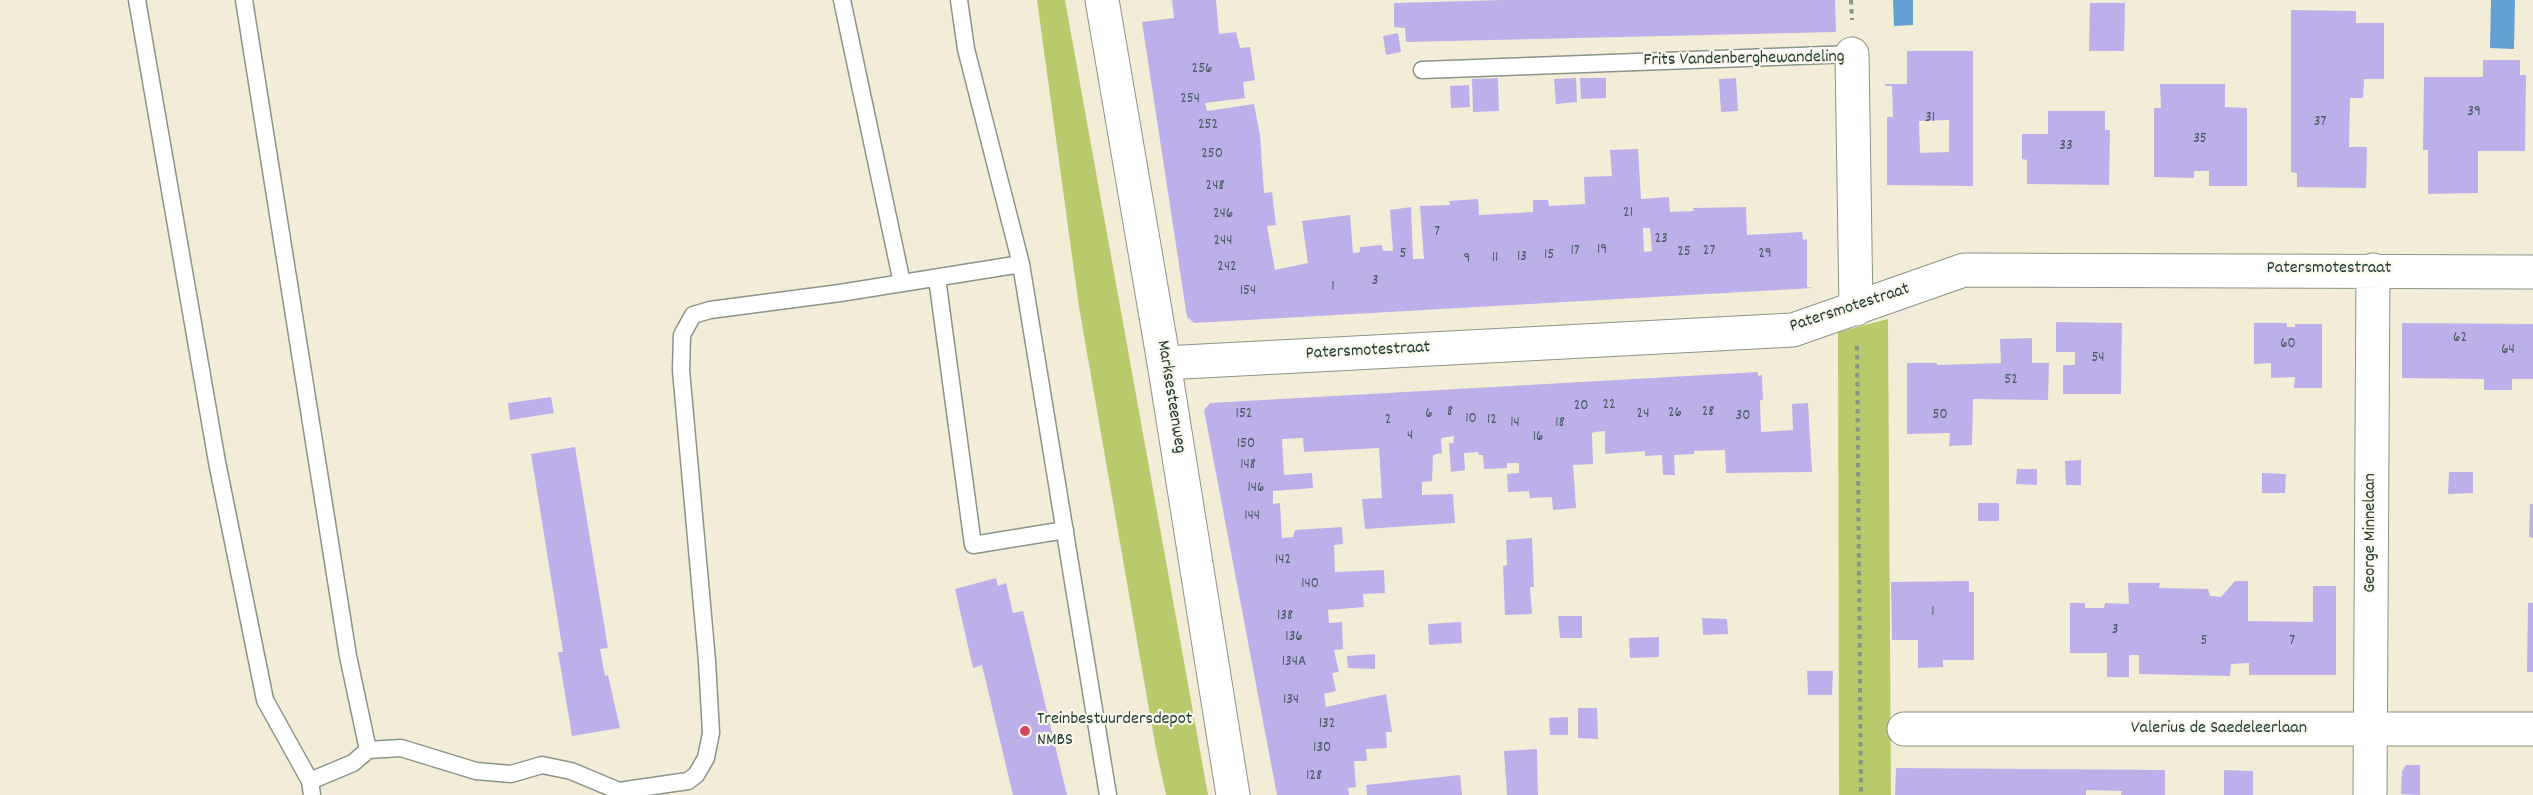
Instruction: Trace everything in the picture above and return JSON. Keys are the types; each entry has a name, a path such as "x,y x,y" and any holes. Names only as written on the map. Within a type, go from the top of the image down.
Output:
{"street":[{"name":"Marksesteenweg","path":"1102,0 1164,363 1233,795"},
{"name":"Frits Vandenberghewandeling","path":"1852,54 1856,309"},
{"name":"Patersmotestraat","path":"1164,363 1793,330 1964,270 2533,272"},
{"name":"George Minnelaan","path":"2370,795 2373,270"},
{"name":"Valerius de Saedeleerlaan","path":"1904,729 2533,729"}],"lane":[{"path":"137,0 217,462 265,700 311,788 353,763 368,750 401,748 476,771 512,774 542,765 571,771 619,791 688,781 696,775 705,758 711,733 707,661 681,370 682,335 693,315 710,310 1021,264"},
{"path":"244,0 348,656 368,750"},
{"path":"842,0 902,283"},
{"path":"959,0 966,49 1021,264 1108,795"},
{"name":"Frits Vandenberghewandeling","path":"1422,70 1852,54"},
{"path":"937,278 973,545 1065,530"}],"path":[{"path":"1856,309 1861,795"}],"green space":[{"path":"1037,0 1065,0 1208,795 1166,795 1155,744 1079,307"},
{"path":"1888,319 1891,795 1839,795 1838,332"}],"water":[{"path":"1893,0 1913,0 1913,25 1894,26"},
{"path":"2491,0 2515,0 2514,49 2490,48"}],"building":[{"path":"1172,0 1216,0 1219,34 1236,32 1240,48 1250,47 1255,80 1243,82 1245,98 1205,103 1207,111 1254,104 1260,135 1264,193 1272,192 1276,225 1267,226 1275,270 1308,263 1302,221 1350,215 1353,253 1360,252 1360,247 1382,245 1383,251 1393,251 1390,210 1411,207 1413,259 1424,259 1420,206 1450,205 1449,201 1478,199 1479,215 1533,212 1533,200 1548,200 1549,206 1585,204 1584,177 1612,176 1610,150 1638,149 1641,199 1669,197 1670,212 1694,211 1693,208 1746,207 1747,235 1802,232 1803,240 1807,239 1807,287 1813,288 1194,323 1187,317 1142,22 1174,18","holes":["1643,228 1650,228 1652,251 1644,252"]},
{"path":"1503,0 1835,0 1836,32 1406,42 1405,28 1394,27 1394,3"},
{"path":"2090,3 2125,3 2124,51 2089,51"},
{"path":"2291,10 2356,11 2356,23 2384,23 2384,79 2364,79 2363,98 2350,98 2349,147 2367,147 2366,188 2297,187 2297,173 2291,172"},
{"path":"1398,33 1401,52 1386,55 1383,36"},
{"path":"1907,51 1973,51 1973,186 1887,185 1887,117 1893,117 1892,86 1885,86 1885,84 1907,84","holes":["1949,120 1949,152 1920,153 1919,121"]},
{"path":"2483,60 2520,60 2520,75 2526,75 2525,151 2478,151 2478,193 2428,194 2428,150 2423,150 2424,77 2483,77"},
{"path":"1498,78 1499,111 1473,112 1472,79"},
{"path":"1576,78 1577,102 1556,104 1554,79"},
{"path":"1580,78 1606,78 1606,98 1581,99"},
{"path":"1736,78 1738,111 1721,112 1719,79"},
{"path":"2160,84 2225,84 2225,107 2247,108 2247,186 2209,186 2209,171 2194,171 2194,178 2154,177 2154,108 2161,108"},
{"path":"1469,85 1470,107 1451,108 1450,86"},
{"path":"2048,111 2105,111 2105,130 2110,130 2109,185 2027,184 2027,160 2022,159 2022,134 2048,134"},
{"path":"2056,322 2122,323 2121,394 2063,394 2063,365 2075,365 2075,352 2056,352"},
{"path":"2254,323 2287,323 2287,327 2295,327 2295,324 2322,324 2322,388 2294,388 2295,377 2271,378 2271,363 2254,364"},
{"path":"2402,323 2533,324 2533,379 2512,379 2512,390 2484,390 2484,379 2402,378"},
{"path":"2032,338 2032,363 2049,363 2048,400 1973,399 1972,445 1949,446 1950,433 1907,434 1907,363 1937,363 1937,365 2001,363 2000,339"},
{"path":"1758,372 1758,376 1762,375 1761,432 1793,430 1792,404 1808,403 1812,472 1726,473 1725,450 1694,451 1694,454 1674,455 1675,475 1663,475 1662,455 1645,456 1645,451 1605,454 1605,431 1595,432 1592,433 1593,464 1573,465 1576,508 1553,510 1552,497 1530,498 1529,491 1508,492 1507,474 1519,473 1519,463 1507,463 1507,468 1484,469 1483,455 1479,455 1478,452 1464,453 1465,470 1451,472 1449,443 1453,443 1454,436 1441,438 1442,453 1433,455 1432,481 1422,482 1422,495 1453,494 1455,523 1365,529 1362,499 1382,498 1379,448 1304,452 1303,438 1282,439 1284,475 1312,473 1313,488 1273,491 1273,504 1280,503 1282,538 1293,537 1295,530 1342,527 1343,544 1334,545 1335,572 1384,570 1385,593 1363,594 1364,607 1328,610 1329,623 1342,622 1343,649 1334,650 1339,672 1332,673 1336,691 1324,694 1326,707 1386,694 1392,732 1386,732 1387,748 1366,749 1367,761 1354,761 1356,787 1348,788 1349,795 1277,795 1204,410 1210,403"},
{"path":"551,397 554,413 510,420 508,403"},
{"path":"575,447 608,648 600,649 620,728 572,736 558,652 563,652 531,454"},
{"path":"2081,460 2081,485 2066,485 2065,461"},
{"path":"2017,469 2037,469 2037,485 2016,484"},
{"path":"2449,472 2473,472 2473,493 2448,494"},
{"path":"2262,473 2286,474 2285,493 2262,493"},
{"path":"1978,503 1999,503 1999,521 1978,521"},
{"path":"2530,504 2533,504 2533,538 2529,537"},
{"path":"1532,538 1534,587 1530,587 1532,614 1505,615 1503,566 1507,565 1506,540"},
{"name":"Treinbestuurdersdepot NMBS","path":"996,578 998,586 1006,583 1013,613 1023,611 1067,795 1013,795 982,665 973,668 955,589"},
{"path":"1969,581 1969,592 1974,592 1974,660 1943,660 1943,667 1918,668 1918,640 1892,640 1891,582"},
{"path":"2235,581 2248,581 2248,621 2313,622 2313,586 2336,586 2336,675 2249,675 2249,663 2231,664 2230,676 2139,674 2139,655 2129,655 2129,677 2107,677 2107,653 2070,653 2070,603 2085,603 2085,608 2104,608 2105,603 2129,604 2128,583 2160,583 2159,588 2208,589 2210,596 2221,597"},
{"path":"2528,603 2533,603 2533,672 2527,672"},
{"path":"1558,616 1582,616 1582,638 1560,638"},
{"path":"1702,618 1727,619 1728,634 1703,635"},
{"path":"1461,622 1462,643 1429,645 1428,624"},
{"path":"1659,637 1659,657 1630,658 1629,638"},
{"path":"1375,654 1375,669 1348,668 1347,656"},
{"path":"1807,671 1833,671 1832,695 1808,695"},
{"path":"1578,708 1597,708 1598,739 1578,738"},
{"path":"1568,717 1568,735 1550,735 1549,718"},
{"path":"1537,749 1538,795 1507,795 1504,751"},
{"path":"2406,765 2420,765 2420,795 2401,794 2402,771"},
{"path":"1896,768 2165,770 2165,795 2121,795 2122,791 2086,790 2086,795 1895,795"},
{"path":"2224,770 2253,771 2253,795 2224,795"},
{"path":"1460,775 1462,795 1367,795 1366,785"}],"place":[{"name":"Treinbestuurdersdepot NMBS","path":"1025,731"}]}
